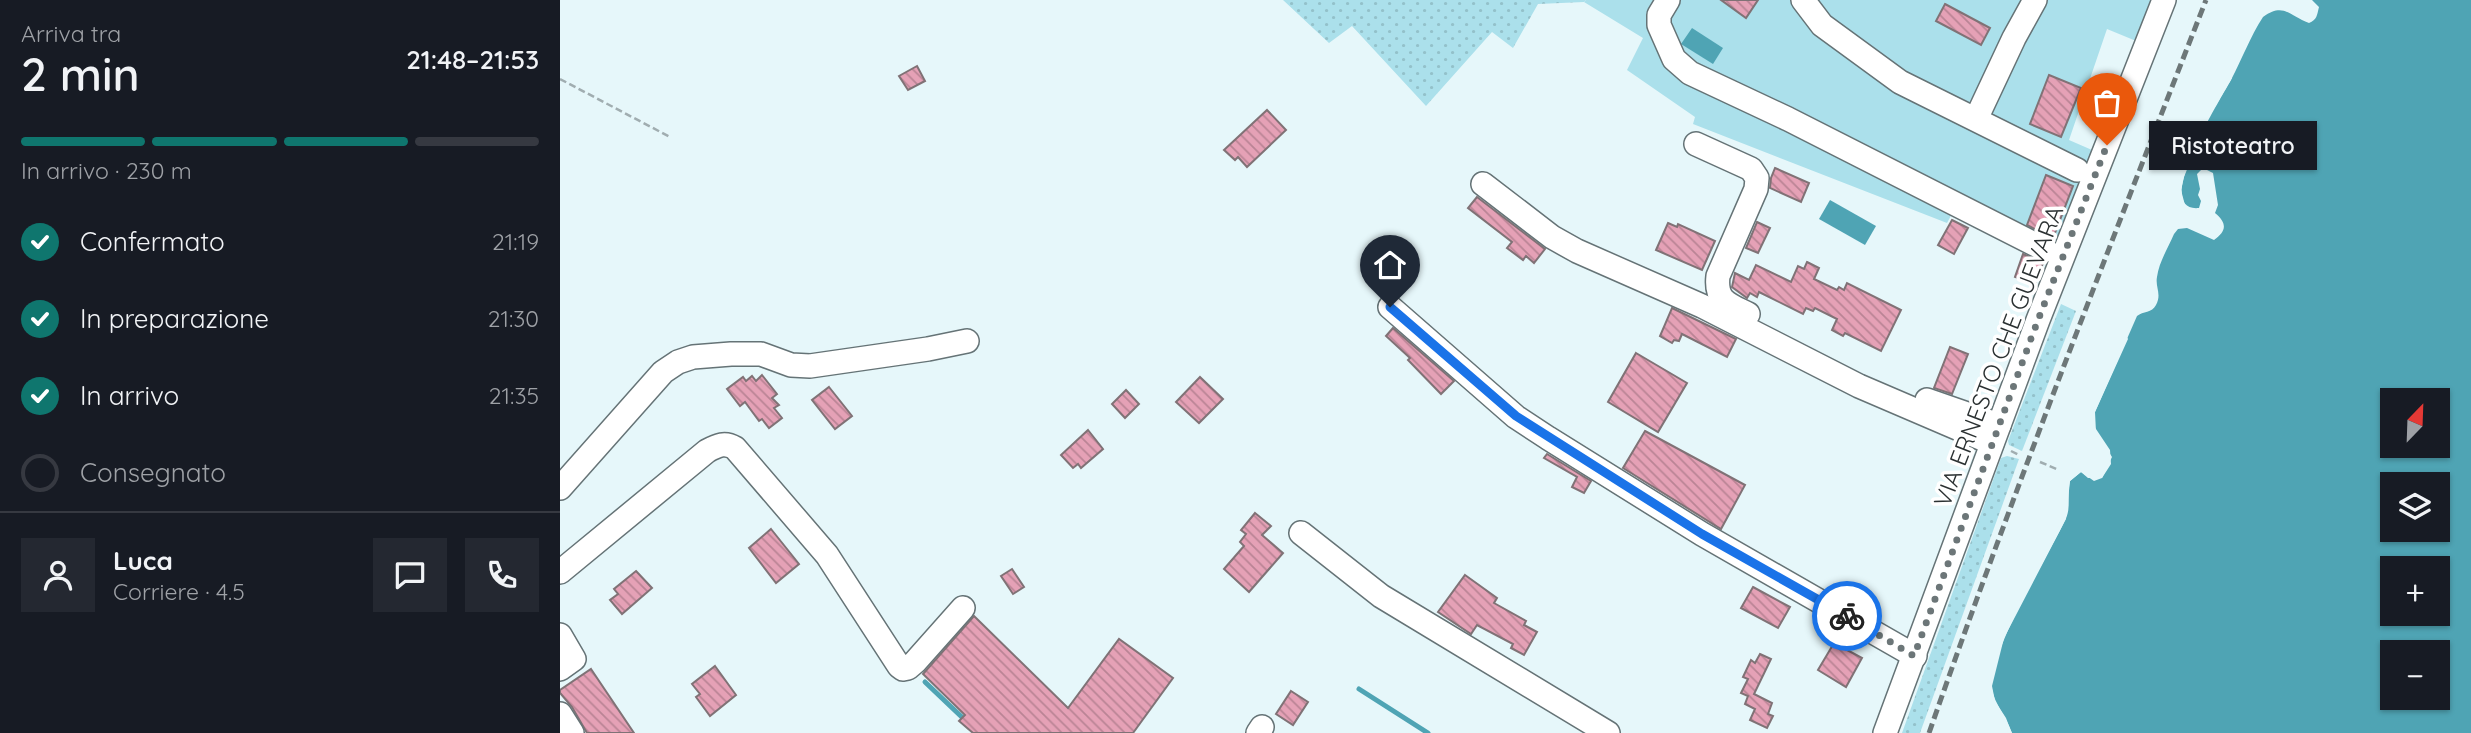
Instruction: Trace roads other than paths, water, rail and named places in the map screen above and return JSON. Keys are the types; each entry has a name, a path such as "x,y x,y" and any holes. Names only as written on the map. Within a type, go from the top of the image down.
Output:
{"street":[{"path":"1668,0 1659,15 1659,25 1674,59 1690,73 1788,119 2046,250"},
{"path":"1803,0 1822,25 1900,82 2077,170"},
{"path":"1976,119 2035,0"},
{"name":"VIA ERNESTO CHE GUEVARA","path":"1885,733 1996,434 2164,0"},
{"path":"1696,144 1751,169 1757,178 1756,189 1718,276 1717,293 1725,302 1996,434"},
{"path":"1483,184 1552,237 1577,251 1702,306 1859,386 1996,434"},
{"path":"1390,307 1516,416 1548,438 1702,534 1914,656"},
{"path":"560,488 663,372 692,356 761,354 791,365 810,366 967,341"},
{"path":"560,572 707,451 718,445 728,444 735,448 827,555 903,670 908,668 963,608"},
{"path":"1301,533 1381,596 1608,733"},
{"path":"560,635 567,664"},
{"path":"560,714 572,733"}],"waterway":[{"path":"925,682 966,721"},
{"path":"1359,689 1428,733"}],"railway":[{"path":"1929,733 2029,457 2206,0"}],"place":[{"name":"Ristoteatro","path":"2107,145"}]}
